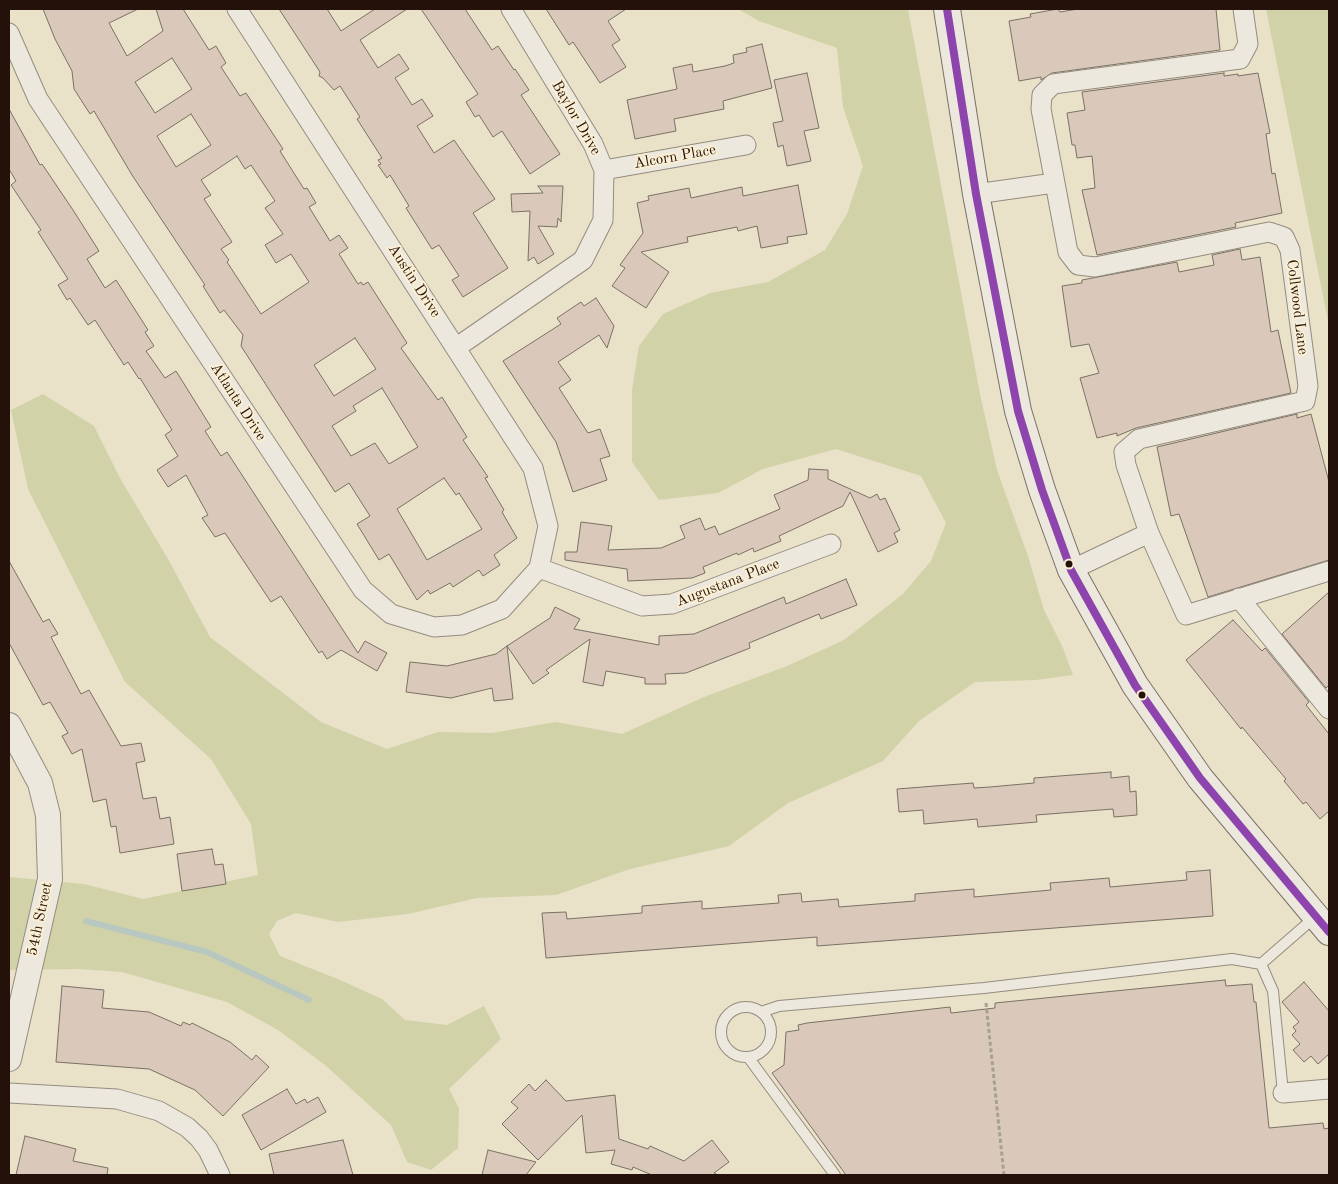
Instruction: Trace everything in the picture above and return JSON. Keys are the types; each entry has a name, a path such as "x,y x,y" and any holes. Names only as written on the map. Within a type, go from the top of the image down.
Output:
{"main road":[{"path":"947,9 976,194 1018,411 1042,490 1071,570 1135,685 1200,778 1322,925"}],"street":[{"name":"Austin Drive","path":"237,9 457,347 533,468 548,526 539,568"},
{"name":"Baylor Drive","path":"457,347 583,260 603,220 604,170 593,144 511,9"},
{"name":"Collwood Lane","path":"1243,9 1248,44 1240,59 1054,84 1042,95 1041,109 1068,252 1078,265 1095,267 1268,232 1284,237 1290,250 1308,386 1304,400 1138,439 1124,452 1126,465 1149,533 1186,615 1329,571"},
{"name":"Atlanta Drive","path":"9,33 38,99 363,590 391,614 434,627 462,625 502,609 539,568"},
{"name":"Alcorn Place","path":"604,170 746,146"},
{"path":"976,194 1054,183"},
{"path":"1071,570 1149,533"},
{"name":"Augustana Place","path":"539,568 642,606 672,604 832,544"},
{"path":"1239,598 1329,708"},
{"name":"54th Street","path":"9,725 40,783 48,815 50,879 9,1059"},
{"path":"1283,1093 1329,1089"},
{"path":"9,1093 117,1099 159,1111 180,1122 198,1138 208,1150 220,1175"}],"lane":[{"path":"761,1012 779,1006 984,988 1232,960 1261,964 1322,925"},
{"path":"1261,964 1273,991 1283,1093"},
{"path":"738,1008 754,1008 761,1012 770,1026 769,1043 756,1055 748,1057 740,1057 726,1048 722,1042 721,1025 730,1012 738,1008"},
{"path":"748,1057 835,1175"}],"path":[{"path":"984,988 1004,1175"}],"green space":[{"path":"738,9 908,9 980,394 997,470 1028,556 1044,610 1063,648 1073,675 1036,680 975,682 919,721 883,761 788,803 729,846 630,869 556,895 477,898 408,914 338,922 296,913 277,921 269,934 280,956 382,999 405,1020 447,1025 484,1006 501,1039 449,1089 459,1108 458,1148 431,1170 407,1162 391,1125 325,1065 278,1030 227,1002 122,972 79,969 9,970 9,877 84,884 143,899 258,875 251,824 211,759 125,682 28,489 11,410 43,394 94,426 120,478 168,559 210,637 321,722 387,749 438,732 492,733 556,722 622,734 704,697 787,666 844,640 903,594 931,561 946,523 921,476 836,449 763,469 718,493 659,500 632,462 632,390 639,346 663,314 710,293 768,282 825,250 847,214 863,166 843,107 837,48 759,21"},
{"path":"1266,9 1329,9 1329,326"}],"building":[{"path":"43,9 138,9 109,23 127,56 163,31 156,9 183,9 209,50 216,46 226,63 221,67 240,96 246,93 283,149 280,151 304,189 307,188 316,203 309,207 330,241 339,235 348,248 339,254 358,284 361,282 363,285 368,282 407,343 401,348 438,400 442,397 467,437 463,440 488,477 485,478 504,510 502,512 517,538 494,555 500,565 483,576 479,570 453,587 450,583 430,594 428,590 417,600 389,554 379,560 357,524 370,516 349,483 335,492 241,346 243,335 224,310 220,313 203,286 205,285 132,175 94,111 90,114 74,89 72,71 55,39","holes":["172,58 192,89 155,113 135,82","191,114 211,145 176,167 157,136","237,156 245,169 251,165 275,201 265,208 283,234 265,245 276,263 291,254 309,282 261,314 227,262 229,260 221,249 232,242 204,199 211,195 201,180","355,338 376,369 334,396 314,365","382,388 418,447 389,464 375,443 351,456 332,426 356,411 353,406","444,478 456,495 459,493 482,529 427,560 397,509"]},
{"path":"279,9 327,9 341,31 375,9 407,9 360,40 378,68 399,54 409,69 395,78 412,105 422,99 433,116 417,126 434,153 454,140 495,199 473,213 508,268 463,297 452,280 459,276 439,245 432,249 406,208 409,206 390,175 387,178 378,165 381,164 378,160 382,158 357,119 360,117 340,86 334,90 319,76 320,72"},
{"path":"421,9 465,9 492,50 498,46 529,90 521,95 560,154 530,174 502,131 493,137 479,115 475,117 466,102 478,94"},
{"path":"546,9 626,9 608,21 620,40 612,45 626,67 600,83 573,42 569,45"},
{"path":"1058,9 1060,12 1078,9 1216,9 1220,50 1052,73 1041,80 1041,77 1019,81 1009,21 1031,17 1030,14"},
{"path":"762,44 772,88 723,101 724,109 674,119 676,131 635,139 627,100 677,89 673,68 692,64 693,72 725,66 734,63 733,55 747,52 746,48"},
{"path":"807,73 819,128 804,131 811,161 787,166 783,145 778,147 773,123 783,121 774,80"},
{"path":"1224,73 1224,76 1238,74 1238,76 1258,73 1270,133 1266,134 1272,174 1275,173 1282,213 1235,223 1236,227 1097,255 1082,190 1095,188 1092,156 1077,158 1075,145 1072,145 1067,113 1085,110 1082,92"},
{"path":"9,109 40,165 42,164 99,251 87,259 105,288 116,280 148,330 145,332 154,346 146,351 165,378 176,371 211,427 205,431 221,456 227,452 358,653 365,641 387,653 377,671 341,650 327,659 322,651 319,653 281,596 271,602 225,533 215,537 202,518 208,515 186,475 168,487 157,470 178,456 165,435 172,430 140,378 128,362 124,365 95,320 88,325 70,298 67,300 58,285 68,279 38,232 41,230 11,185 16,181 9,169"},
{"path":"798,185 807,234 787,237 788,243 761,248 757,226 738,231 737,227 687,237 688,242 641,252 669,272 646,308 612,286 625,268 620,265 643,233 637,203 649,200 648,196 689,188 691,198 742,187 743,196"},
{"path":"538,186 563,186 561,222 558,218 557,227 538,226 554,254 538,264 534,257 528,261 530,211 512,212 511,194 543,193"},
{"path":"1240,249 1242,260 1260,257 1271,332 1278,330 1291,393 1136,428 1117,436 1117,433 1097,438 1080,378 1099,373 1089,344 1071,347 1062,286 1082,283 1082,280 1177,262 1179,272 1214,265 1212,255"},
{"path":"596,298 614,326 607,348 599,335 558,362 571,380 559,388 588,433 600,429 610,456 600,459 607,480 573,492 556,442 503,361 561,324 557,318 581,302 584,306"},
{"path":"1297,414 1297,418 1311,414 1329,482 1329,560 1208,597 1179,514 1171,516 1157,447"},
{"path":"809,469 828,470 828,479 870,498 877,494 880,500 885,498 900,530 894,533 898,542 878,552 850,492 843,506 779,536 781,541 754,552 753,548 738,555 737,553 703,567 705,573 692,578 628,581 627,569 565,560 565,552 577,552 581,522 612,526 608,550 661,548 685,538 680,526 700,518 705,530 715,526 719,535 780,509 774,495 808,480"},
{"path":"9,561 43,622 49,619 58,634 51,637 81,694 89,690 121,746 141,743 145,761 136,763 143,799 156,797 160,819 170,817 174,844 120,853 116,826 111,827 106,799 93,802 82,749 72,754 62,736 68,733 50,702 43,705 9,643"},
{"path":"846,579 857,605 821,619 819,614 749,643 750,648 686,673 665,674 666,684 645,684 645,678 606,671 603,686 583,682 590,639 546,670 549,673 533,684 507,646 550,618 555,607 580,619 574,629 659,645 659,636 694,634 784,597 786,604"},
{"path":"1329,592 1329,685 1326,688 1282,634"},
{"path":"1233,620 1262,651 1265,648 1309,702 1306,705 1329,734 1329,811 1320,819 1306,802 1303,804 1284,781 1286,779 1242,727 1241,729 1186,660"},
{"path":"507,646 513,699 494,701 492,688 451,698 406,692 410,662 447,666 496,654"},
{"path":"1111,772 1111,778 1129,776 1130,792 1136,791 1137,815 1114,817 1113,809 1036,815 1037,822 978,827 977,819 924,824 923,810 899,812 897,789 973,783 974,788 990,787 1034,783 1034,778"},
{"path":"212,849 215,865 223,864 226,884 182,891 177,854"},
{"path":"1210,870 1213,916 817,946 817,937 546,958 542,913 566,912 567,919 642,913 642,906 702,901 702,909 779,903 778,895 801,893 802,902 838,899 839,907 915,901 915,894 974,889 974,897 1051,890 1050,883 1109,878 1110,887 1187,880 1186,872"},
{"path":"1225,980 1226,986 1252,984 1254,1002 1256,1002 1269,1128 1323,1123 1324,1129 1329,1128 1329,1175 846,1175 772,1073 784,1065 786,1032 799,1030 798,1025 807,1023 950,1007 951,1013 995,1008 995,1003"},
{"path":"1304,982 1329,1011 1329,1054 1318,1064 1311,1056 1304,1062 1293,1050 1300,1044 1292,1035 1296,1031 1293,1027 1299,1022 1282,1002"},
{"path":"62,986 104,990 102,1008 149,1012 181,1026 183,1022 190,1025 192,1023 230,1042 252,1060 256,1055 269,1067 223,1116 195,1090 149,1069 56,1062"},
{"path":"546,1080 566,1101 615,1095 619,1139 648,1149 650,1146 684,1161 712,1140 729,1162 714,1173 718,1175 652,1175 633,1167 632,1170 611,1164 615,1150 586,1153 582,1115 538,1160 502,1124 518,1108 511,1102 529,1084 535,1091"},
{"path":"287,1089 296,1104 305,1099 307,1103 318,1097 326,1112 261,1150 242,1115"},
{"path":"25,1136 76,1149 73,1161 108,1168 107,1175 16,1175"},
{"path":"343,1140 353,1175 274,1175 269,1154"},
{"path":"488,1150 536,1162 526,1175 482,1175"}],"waterway":[{"path":"86,921 207,952 309,1000"}],"transit line":[{"path":"947,9 976,194 1018,411 1042,490 1071,570 1135,685 1200,778 1329,932"}]}
